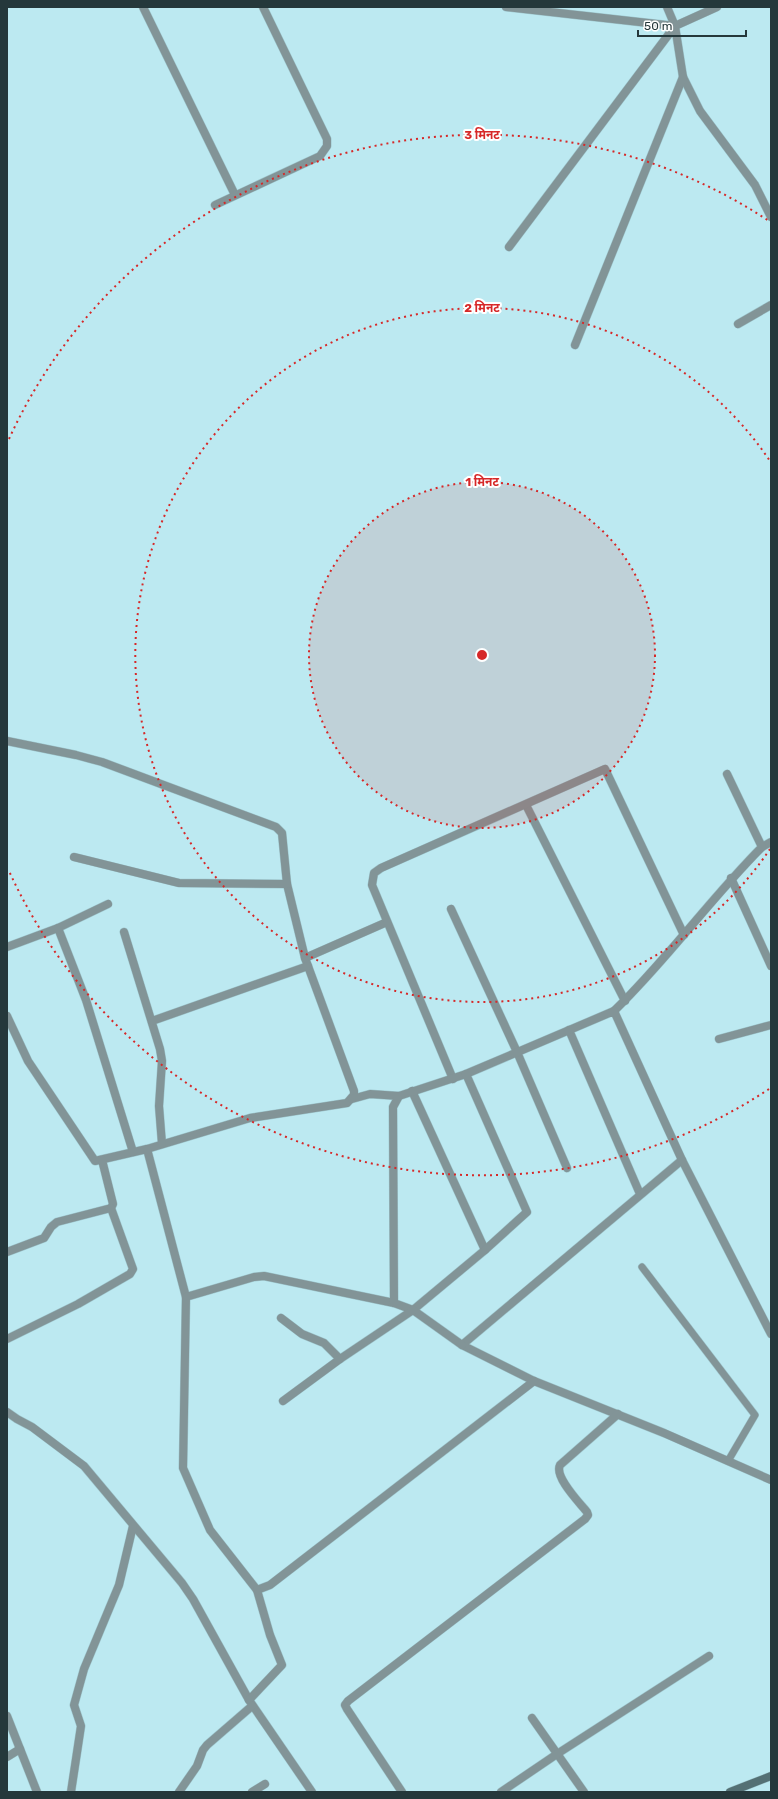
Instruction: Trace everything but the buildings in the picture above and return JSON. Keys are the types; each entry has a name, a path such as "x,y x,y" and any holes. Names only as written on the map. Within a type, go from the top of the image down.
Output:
{"main road":[{"path":"730,1792 771,1776"}],"street":[{"path":"143,7 235,195"},
{"path":"215,204 320,156 327,146 327,139 263,7"},
{"path":"506,7 675,26"},
{"path":"667,7 675,26 683,77 700,111 755,185 771,216"},
{"path":"509,247 675,26 717,7"},
{"path":"575,345 683,77"},
{"path":"738,324 771,305"},
{"path":"7,741 76,755 102,762 272,825 282,833 287,884 306,962 354,1091 352,1099"},
{"path":"453,1079 372,885 374,873 605,769 684,935"},
{"path":"727,774 762,847"},
{"path":"526,805 624,1001"},
{"path":"394,1303 394,1101 399,1096 466,1074 614,1011 684,935 731,878 762,847 771,842"},
{"path":"74,857 179,883 287,884"},
{"path":"731,878 771,966"},
{"path":"7,947 58,928 108,904"},
{"path":"451,909 517,1052 567,1168"},
{"path":"152,1021 306,962 387,922"},
{"path":"58,928 86,1000 133,1152"},
{"path":"124,932 152,1021 162,1061 159,1106 162,1144"},
{"path":"614,1011 682,1160 771,1334"},
{"path":"7,1016 28,1061 95,1161 147,1149 250,1118 347,1103 352,1099 370,1094 399,1096"},
{"path":"719,1039 771,1025"},
{"path":"569,1030 640,1194"},
{"path":"283,1401 340,1359 413,1310 525,1215 526,1210 466,1074"},
{"path":"412,1091 485,1250"},
{"path":"147,1149 186,1297 183,1468 210,1530 257,1590 270,1635 282,1665 250,1703 203,1750 197,1766 179,1792"},
{"path":"7,1339 78,1304 130,1274 132,1269 111,1208 113,1204 102,1160"},
{"path":"462,1345 682,1160"},
{"path":"7,1252 44,1238 51,1227 57,1222 111,1208"},
{"path":"186,1297 254,1277 264,1276 394,1303 413,1310 462,1345 534,1381 618,1414 771,1480"},
{"path":"281,1318 302,1334 324,1343 340,1359"},
{"path":"257,1590 270,1585 534,1381"},
{"path":"7,1412 32,1427 84,1466 182,1583 193,1599 250,1703 312,1792"},
{"path":"402,1792 345,1705 348,1701 585,1519 588,1515 587,1512 561,1479 558,1468 560,1464 618,1414"},
{"path":"71,1792 81,1726 74,1705 84,1669 119,1586 133,1526"},
{"path":"501,1792 709,1656"},
{"path":"7,1716 37,1792"},
{"path":"532,1718 584,1792"},
{"path":"7,1757 20,1749"},
{"path":"252,1792 265,1784"}],"lane":[{"path":"642,1267 755,1415 728,1461"}]}
